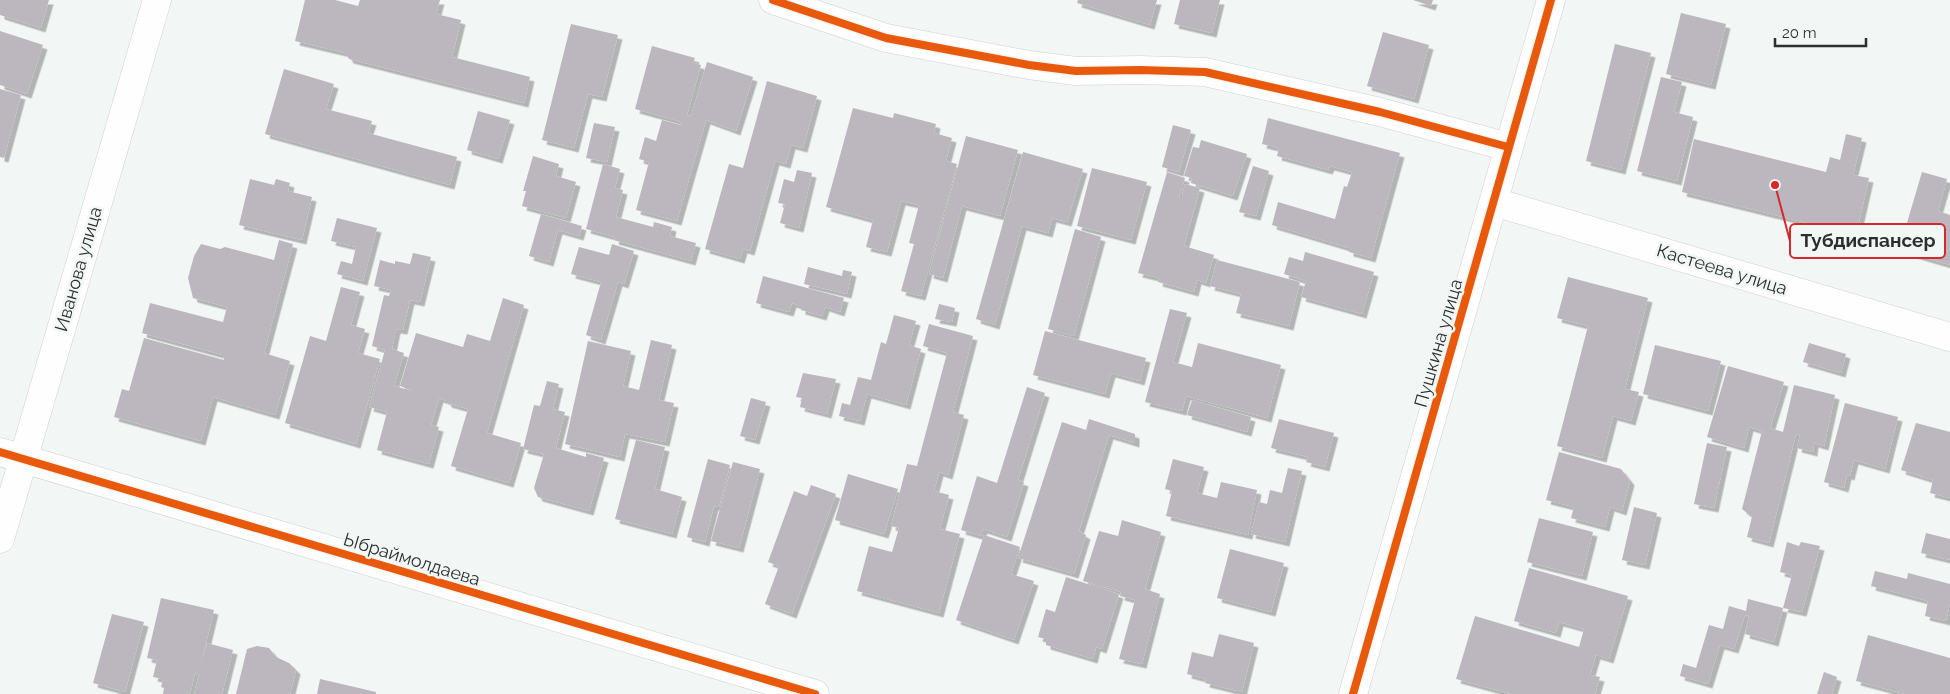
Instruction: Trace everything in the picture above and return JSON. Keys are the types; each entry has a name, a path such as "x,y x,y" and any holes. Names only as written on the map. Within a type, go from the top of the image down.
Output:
{"street":[{"name":"Иванова улица","path":"0,539 11,456 157,0"},
{"path":"773,0 886,38 1029,65 1076,71 1205,72 1371,110 1508,147"},
{"name":"Пушкина улица","path":"1354,694 1551,0"},
{"name":"Кастеева улица","path":"1494,202 1950,337"},
{"name":"Ыбраймолдаева","path":"11,456 815,694"}],"building":[{"path":"0,0 49,0 41,28 0,15"},
{"path":"305,0 335,0 358,6 360,0 440,0 436,14 461,20 452,57 530,77 524,103 349,59 346,53 295,41"},
{"path":"1078,0 1157,0 1150,25 1077,3"},
{"path":"1180,0 1220,0 1212,33 1174,24"},
{"path":"1413,0 1433,0 1431,6"},
{"path":"1681,13 1726,24 1711,85 1666,74"},
{"path":"571,24 618,35 602,97 588,94 574,148 542,140"},
{"path":"0,31 43,45 27,94 0,85"},
{"path":"1383,32 1429,45 1414,99 1367,86"},
{"path":"1615,44 1651,53 1621,170 1586,161"},
{"path":"652,46 695,58 693,63 701,65 687,115 691,116 707,62 753,77 736,131 706,120 677,221 636,210 649,162 639,159 645,137 656,141 662,120 681,125 682,122 635,109"},
{"path":"284,69 334,84 326,109 372,121 368,133 457,157 450,185 265,134"},
{"path":"1661,77 1682,82 1674,112 1693,117 1677,181 1637,171"},
{"path":"767,81 817,96 803,148 791,145 786,164 775,161 750,251 743,249 740,259 705,249 729,164 743,168"},
{"path":"0,89 21,95 4,158 0,157"},
{"path":"853,108 893,118 894,113 936,124 934,133 952,138 946,161 957,164 921,296 901,291 914,244 909,243 919,205 901,201 887,252 866,247 873,220 826,207"},
{"path":"478,111 510,120 498,159 467,150"},
{"path":"1268,118 1400,153 1371,258 1349,252 1349,248 1272,225 1278,202 1335,219 1344,186 1347,187 1352,172 1330,166 1328,170 1277,156 1279,148 1262,144"},
{"path":"594,123 615,127 607,162 586,158"},
{"path":"1173,125 1191,130 1179,172 1162,167"},
{"path":"1846,134 1862,138 1853,175 1869,178 1856,235 1682,192 1694,139 1826,172 1830,157 1840,160"},
{"path":"966,136 1018,150 1000,216 962,206 943,278 929,274"},
{"path":"1201,140 1247,154 1233,196 1191,183 1192,178 1184,176 1193,147 1199,148"},
{"path":"1023,152 1083,169 1067,222 1052,218 1048,233 1022,226 995,325 976,319"},
{"path":"533,156 559,164 556,176 576,182 566,218 522,206 526,191 523,191"},
{"path":"603,164 620,169 615,188 623,190 616,217 653,227 654,222 672,227 670,236 696,243 691,261 614,240 615,237 586,229"},
{"path":"1253,166 1269,171 1256,216 1239,212"},
{"path":"1092,168 1147,182 1131,240 1077,226"},
{"path":"797,170 812,173 799,228 780,223 785,204 778,203 784,179 794,182"},
{"path":"1167,172 1185,178 1179,197 1182,197 1185,184 1200,188 1184,246 1214,255 1206,283 1197,280 1194,292 1158,282 1159,278 1138,273"},
{"path":"1922,172 1947,179 1938,211 1950,215 1950,265 1899,250"},
{"path":"250,179 274,185 276,179 290,183 288,191 312,197 302,240 239,225"},
{"path":"541,214 582,226 579,236 558,230 549,262 529,256"},
{"path":"337,218 377,228 363,281 337,274 341,261 352,264 356,247 331,241"},
{"path":"1075,229 1101,237 1074,336 1048,329"},
{"path":"279,240 293,244 264,353 290,361 275,415 213,397 201,441 114,417 122,389 129,391 144,338 224,360 223,355 142,333 150,303 223,322 227,307 193,298 188,278 194,256 201,244 220,249 225,247 274,260"},
{"path":"612,244 634,251 624,284 618,282 601,340 586,335 601,282 571,274 579,247 609,255"},
{"path":"1305,252 1374,272 1362,314 1301,297 1306,281 1284,274 1289,257 1303,261"},
{"path":"413,253 431,257 420,302 410,300 403,330 396,329 392,349 404,353 394,386 413,391 400,386 416,333 463,347 467,334 490,341 503,298 524,305 487,433 521,443 509,483 451,466 468,409 447,403 447,401 439,398 431,425 439,427 429,464 377,450 387,412 369,407 385,350 372,346 384,295 389,296 391,290 374,286 380,260 395,264 395,261 410,264"},
{"path":"1217,260 1300,282 1289,326 1236,313 1241,294 1210,286"},
{"path":"808,267 842,276 843,270 852,272 847,294 804,284"},
{"path":"763,276 844,298 840,312 825,307 822,316 801,310 801,306 792,303 789,312 756,303"},
{"path":"1568,277 1648,298 1625,389 1639,392 1631,421 1613,416 1602,458 1557,446 1588,326 1557,318"},
{"path":"341,287 360,292 351,325 365,329 358,353 380,359 356,444 285,423 310,336 326,341"},
{"path":"939,304 955,308 952,322 935,319"},
{"path":"1170,309 1187,313 1173,362 1192,367 1198,343 1281,365 1267,418 1186,396 1182,411 1145,402"},
{"path":"894,315 916,321 909,345 921,349 906,405 867,394 860,421 839,416 842,403 850,405 858,377 871,380 881,342 886,344"},
{"path":"929,324 973,336 953,412 964,415 948,475 939,472 934,491 949,495 940,529 960,534 939,613 857,591 869,546 892,552 899,528 891,526 907,464 917,466 947,353 923,346"},
{"path":"1045,331 1146,358 1140,381 1111,373 1105,394 1033,375"},
{"path":"651,340 672,345 659,400 674,403 665,442 625,434 620,457 565,444 588,341 631,351 623,386 639,390"},
{"path":"1809,343 1846,354 1841,373 1803,362"},
{"path":"1655,345 1721,361 1708,411 1643,394"},
{"path":"1728,366 1784,382 1770,428 1783,432 1794,385 1835,395 1824,446 1814,443 1813,452 1797,448 1800,435 1796,434 1769,543 1747,537 1752,517 1742,509 1762,431 1749,427 1744,448 1707,437"},
{"path":"803,373 836,379 827,414 800,407 802,398 796,397"},
{"path":"547,381 559,384 553,409 565,412 556,448 586,457 586,453 604,458 589,511 538,497 534,488 544,454 523,449 534,405 540,406"},
{"path":"1027,387 1045,393 1018,480 1024,482 1007,537 983,529 981,536 961,530 977,476 997,483"},
{"path":"751,398 766,402 755,440 740,436"},
{"path":"1192,400 1251,417 1247,432 1187,415"},
{"path":"1845,403 1898,417 1885,469 1854,460 1850,476 1847,475 1844,488 1824,482"},
{"path":"1089,419 1135,434 1135,443 1109,435 1079,531 1086,535 1074,574 1018,558 1062,422 1086,430"},
{"path":"1279,419 1334,433 1325,467 1306,462 1308,457 1271,448"},
{"path":"1916,423 1950,432 1950,498 1930,493 1933,480 1901,470"},
{"path":"636,440 665,447 655,489 682,497 672,534 615,519"},
{"path":"1707,443 1727,447 1714,508 1694,504"},
{"path":"1559,452 1621,469 1630,481 1622,511 1610,507 1605,527 1571,518 1574,507 1546,500"},
{"path":"708,459 730,465 719,507 714,506 705,542 687,537"},
{"path":"1173,459 1204,467 1197,493 1217,498 1221,482 1257,490 1248,535 1166,516 1172,491 1165,489"},
{"path":"733,462 760,469 739,548 711,541"},
{"path":"1288,468 1302,471 1285,542 1251,534 1259,502 1267,504 1270,490 1282,493"},
{"path":"848,474 898,489 884,534 835,520"},
{"path":"811,485 836,494 792,614 765,604 779,566 768,562 794,491 807,496"},
{"path":"1634,507 1657,513 1645,565 1622,560"},
{"path":"1539,518 1593,532 1582,576 1527,562"},
{"path":"1122,520 1161,532 1145,589 1160,594 1142,664 1119,659 1135,600 1120,596 1121,592 1083,581 1099,531 1118,536"},
{"path":"1926,533 1950,539 1950,560 1921,553"},
{"path":"984,535 1020,547 1011,574 1034,581 1014,640 956,620"},
{"path":"1787,542 1799,546 1801,542 1820,546 1802,612 1783,608 1792,575 1780,572"},
{"path":"1230,549 1284,563 1271,612 1217,598"},
{"path":"1529,568 1628,596 1609,659 1596,655 1590,675 1600,677 1595,694 1511,694 1456,679 1475,616 1579,647 1584,629 1559,622 1556,633 1514,621"},
{"path":"1875,571 1907,579 1908,573 1950,584 1950,603 1946,621 1925,616 1928,601 1871,586"},
{"path":"1066,577 1119,594 1102,649 1096,647 1093,659 1046,645 1046,639 1038,637 1046,609 1055,612"},
{"path":"161,598 214,610 201,664 207,643 233,650 222,694 194,694 199,674 195,673 190,694 163,694 164,688 161,687 163,679 153,677 157,660 147,658"},
{"path":"1748,599 1783,608 1774,642 1745,634 1749,616 1745,615 1734,649 1720,645 1708,684 1680,676 1683,664 1696,668 1709,625 1723,629 1729,606 1746,611"},
{"path":"112,614 144,622 125,692 93,683"},
{"path":"1219,634 1254,643 1242,692 1205,683 1206,679 1187,674 1192,652 1213,657"},
{"path":"1868,635 1950,658 1950,694 1905,694 1856,681"},
{"path":"257,646 269,648 276,657 289,663 296,670 290,694 236,694 247,649"},
{"path":"1824,672 1837,677 1832,694 1817,694"},
{"path":"320,679 376,692 376,694 317,694"}],"cycle path":[{"path":"773,0 886,38 1029,65 1076,71 1205,72 1380,112 1508,147"},
{"path":"1353,694 1551,0"},
{"path":"0,452 815,694"}],"place":[{"name":"Тубдиспансер","path":"1775,185"}]}
